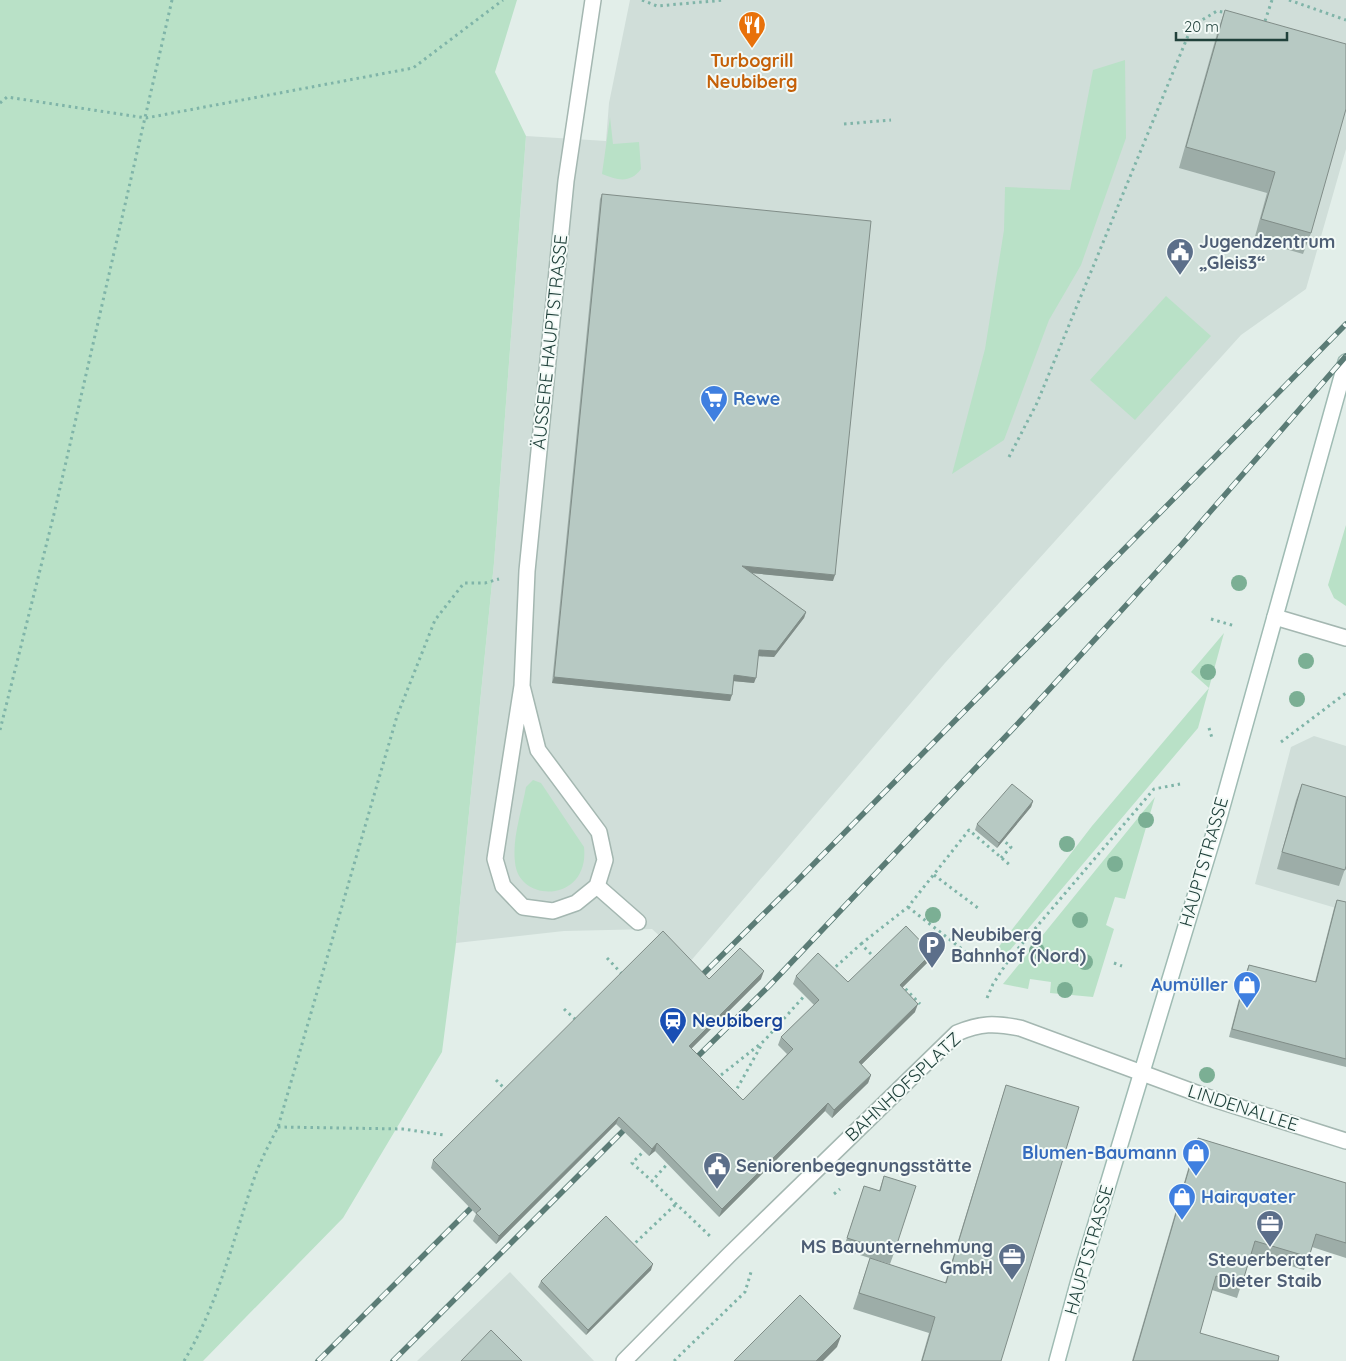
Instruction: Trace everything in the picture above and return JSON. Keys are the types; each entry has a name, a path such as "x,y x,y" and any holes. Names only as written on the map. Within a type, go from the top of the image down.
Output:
{"street":[{"name":"ÄUSSERE HAUPTSTRASSE","path":"522,686 538,750 600,832 605,860 597,886 576,903 554,911 523,907 502,886 495,859 522,686 527,571 566,181 593,0"},
{"name":"HAUPTSTRASSE","path":"1057,1361 1217,823 1346,362"},
{"path":"1275,617 1346,638"},
{"path":"597,886 638,922"},
{"name":"BAHNHOFSPLATZ","path":"624,1361 729,1254 957,1033 976,1025 1000,1024 1020,1028 1142,1072"},
{"name":"LINDENALLEE","path":"1142,1072 1207,1097 1346,1142"}],"path":[{"path":"0,730 146,118 172,0"},
{"path":"0,103 8,96 146,118 413,68 503,0"},
{"path":"642,0 657,6 725,0"},
{"path":"1265,21 1272,0"},
{"path":"1289,0 1346,20"},
{"path":"1009,457 1037,403 1192,26 1217,11 1236,15"},
{"path":"1255,19 1274,24"},
{"path":"844,124 891,120"},
{"path":"184,1361 206,1322 223,1277 256,1174 278,1127 397,716 434,620 464,583 485,583 527,571"},
{"path":"1211,619 1235,626"},
{"path":"1281,742 1346,693"},
{"path":"0,701 6,704"},
{"path":"976,1025 993,984 1010,958 1154,789 1180,784"},
{"path":"826,976 860,944 908,907 969,830 1011,866"},
{"path":"1000,837 1011,847 1001,858"},
{"path":"934,875 978,908"},
{"path":"908,907 967,953"},
{"path":"860,944 880,964"},
{"path":"607,958 627,979"},
{"path":"1114,963 1122,966"},
{"path":"894,977 920,1004"},
{"path":"728,1100 734,1094 764,1042 808,992"},
{"path":"564,1009 577,1021"},
{"path":"714,1081 764,1042"},
{"path":"718,1077 724,1082"},
{"path":"496,1080 514,1098"},
{"path":"729,1088 734,1094"},
{"path":"278,1127 403,1130 444,1135"},
{"path":"649,1145 632,1163 729,1254 752,1269 745,1292 674,1361"},
{"path":"652,1181 677,1154"},
{"path":"826,1200 840,1189"},
{"path":"629,1250 676,1204"}],"shaded area":[{"path":"630,0 1346,0 1346,149 1306,289 1241,335 945,663 689,963 652,929 564,931 456,943 494,563 526,136 606,141 609,103"},
{"path":"1314,736 1346,746 1346,911 1255,884 1291,747"},
{"path":"510,1272 594,1361 417,1361"}],"green space":[{"path":"0,0 517,0 495,72 526,136 494,563 456,943 442,1052 343,1218 203,1361 0,1361"},
{"path":"1125,60 1126,138 1081,265 1049,320 1004,440 952,474 985,349 1004,230 1005,187 1070,190 1093,70"},
{"path":"610,117 613,144 639,142 641,169 637,174 628,179 618,179 602,174"},
{"path":"1166,296 1211,336 1135,420 1090,380"},
{"path":"1346,525 1346,606 1334,598 1328,585"},
{"path":"1224,633 1209,688 1191,672"},
{"path":"1209,688 1198,728 1005,956 997,949 1092,826"},
{"path":"533,780 541,783 584,847 583,865 576,879 566,887 553,891 540,890 528,885 519,876 515,862 516,834 526,787"},
{"path":"1155,797 1125,899 1115,897 1106,925 1114,929 1093,997 1050,993 1051,982 1030,979 1028,989 1003,984"}],"building":[{"path":"1225,10 1346,44 1346,109 1311,233 1261,219 1275,172 1186,147"},
{"path":"602,194 871,221 835,575 742,566 806,612 776,651 759,650 756,678 734,675 732,695 554,677"},
{"path":"1012,784 1033,801 999,843 977,824"},
{"path":"1302,784 1346,797 1345,870 1282,852"},
{"path":"1337,900 1346,902 1346,1059 1232,1029 1249,965 1316,982"},
{"path":"906,926 932,953 900,985 918,1004 859,1062 871,1075 834,1110 828,1103 722,1209 657,1143 652,1149 619,1117 499,1236 476,1213 481,1209 433,1160 663,931 709,979 740,948 764,971 689,1046 743,1100 793,1049 781,1037 819,1000 796,976 818,953 848,982"},
{"path":"1006,1085 1079,1107 1001,1361 922,1361 935,1317 859,1293 870,1258 946,1283"},
{"path":"1198,1138 1346,1183 1346,1243 1316,1234 1309,1257 1255,1241 1242,1284 1216,1276 1200,1333 1279,1356 1278,1361 1133,1361"},
{"path":"884,1176 916,1186 894,1253 847,1238 864,1186 880,1191"},
{"path":"606,1216 653,1264 588,1330 541,1281"},
{"path":"800,1295 841,1336 816,1361 734,1361"},
{"path":"491,1330 522,1361 461,1361"}],"railway":[{"path":"694,983 1346,324"},
{"path":"688,1066 769,986 1025,716 1182,544 1346,356"},
{"path":"393,1361 633,1121"},
{"path":"318,1361 479,1200"}],"place":[{"name":"Turbogrill Neubiberg","path":"752,49"},
{"name":"Jugendzentrum „Gleis3“","path":"1180,276"},
{"name":"Rewe","path":"714,423"},
{"name":"Neubiberg Bahnhof (Nord)","path":"932,969"},
{"name":"Aumüller","path":"1247,1009"},
{"name":"Neubiberg","path":"673,1045"},
{"name":"Blumen-Baumann","path":"1196,1177"},
{"name":"Seniorenbegegnungsstätte","path":"717,1190"},
{"name":"Hairquater","path":"1182,1221"},
{"name":"Steuerberater Dieter Staib","path":"1270,1248"},
{"name":"MS Bauunternehmung GmbH","path":"1012,1281"}]}
